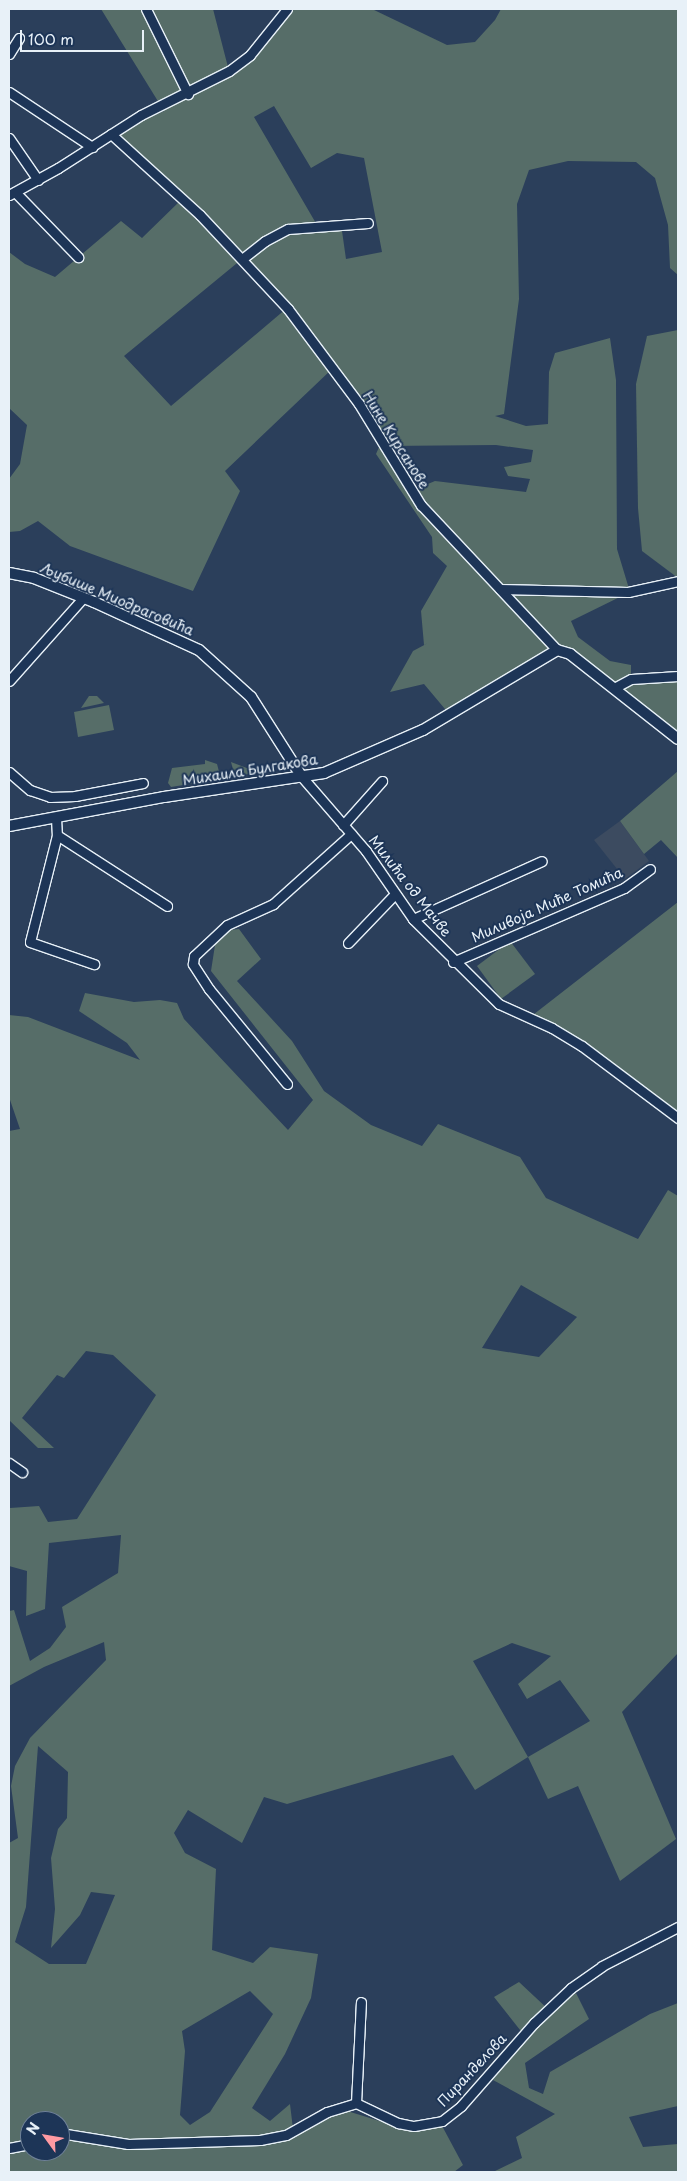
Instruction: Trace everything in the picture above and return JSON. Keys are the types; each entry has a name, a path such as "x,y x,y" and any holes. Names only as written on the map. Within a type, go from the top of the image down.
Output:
{"street":[{"path":"146,9 188,94"},
{"path":"78,257 12,193 38,180 146,112 188,94 241,63 287,9"},
{"path":"9,54 19,38"},
{"path":"9,92 92,147"},
{"name":"Нине Кирсанове","path":"110,134 200,216 288,308 359,404 421,505 557,650 570,654 678,739"},
{"path":"9,138 38,180"},
{"path":"242,259 265,241 288,229 368,223"},
{"name":"Љубише Миодраговића","path":"9,573 34,578 172,635 222,668 242,686 266,717 302,777"},
{"path":"500,589 628,592 678,581"},
{"path":"9,681 83,598"},
{"name":"Михаила Булгакова","path":"9,826 164,797 302,777 345,766 398,742 557,650"},
{"path":"614,688 631,678 678,676"},
{"path":"9,772 30,790 50,797 75,796 143,783"},
{"name":"Милића од Мачве","path":"302,777 351,834 413,919 453,962 504,1008 552,1028 582,1046 678,1118"},
{"path":"342,825 382,782"},
{"path":"56,818 57,835 30,942 94,964"},
{"path":"287,1084 209,989 193,964 194,956 227,925 273,904 351,834"},
{"path":"57,835 167,906"},
{"path":"413,919 542,861"},
{"name":"Миливоја Миће Томића","path":"453,962 624,888 650,869"},
{"path":"348,943 395,894"},
{"path":"9,1463 22,1472"},
{"name":"Пиранделова","path":"356,2103 398,2123 414,2126 442,2121 460,2106 534,2023 571,1988 609,1962 678,1926"},
{"path":"70,2135 128,2144 260,2140 286,2135 327,2112 356,2103 361,2002"}],"shaded area":[{"path":"620,821 649,861 625,879 594,840"}],"green space":[{"path":"101,9 213,9 229,71 287,9 372,9 447,45 475,42 495,20 501,9 678,9 678,275 670,268 668,225 655,178 636,162 568,161 529,170 517,204 519,299 504,414 495,416 526,426 548,424 549,372 555,353 610,338 616,380 617,549 630,592 571,621 578,637 610,661 631,665 631,678 678,673 678,739 557,650 450,715 424,684 390,692 413,651 428,643 424,645 421,611 447,566 433,553 432,537 376,454 380,445 332,369 225,471 240,491 193,591 70,546 38,521 20,531 9,532 9,479 20,464 27,425 9,408 9,252 25,264 55,277 121,221 142,238 182,199 111,134 164,111","holes":["274,106 311,168 337,153 364,158 382,252 346,259 341,224 317,225 254,117","242,259 287,308 171,406 124,356","496,445 533,450 531,462 504,467 508,476 530,479 526,492 435,481 411,491 385,446"]},
{"path":"678,330 678,578 642,551 638,508 636,384 647,336"},
{"path":"89,696 97,696 104,703 81,708"},
{"path":"109,705 114,730 78,737 74,712"},
{"path":"205,760 217,764 221,779 171,787 168,783 172,768 205,764"},
{"path":"231,762 257,772 235,777"},
{"path":"678,771 678,858 661,840 644,854 620,821"},
{"path":"678,902 678,1118 624,1075 529,1018"},
{"path":"239,929 261,959 237,981 292,1041 324,1091 371,1125 422,1146 438,1124 520,1157 546,1198 638,1239 668,1190 678,1196 678,1653 622,1712 676,1839 620,1881 578,1786 548,1799 528,1757 475,1790 453,1755 287,1804 264,1797 242,1843 188,1810 174,1833 185,1853 216,1869 212,1950 253,1963 270,1947 318,1954 311,1998 285,2054 252,2108 270,2121 290,2104 294,2137 344,2110 412,2131 441,2124 463,2165 454,2172 9,2172 9,1843 18,1838 11,1786 15,1766 30,1738 106,1660 104,1642 44,1667 9,1686 9,1611 14,1610 30,1661 50,1648 66,1627 62,1607 118,1573 121,1535 49,1543 45,1609 26,1616 27,1571 9,1566 9,1491 10,1508 39,1506 48,1522 77,1519 156,1395 113,1355 86,1351 64,1378 57,1375 22,1418 54,1448 38,1448 9,1420 9,1131 20,1129 9,1097 9,1015 28,1017 140,1060 127,1043 79,1011 85,993 134,1002 160,1000 177,1003 184,1019 288,1130 313,1100 211,971 215,945 228,930","holes":["521,1285 577,1317 539,1357 482,1348","512,1643 551,1656 518,1684 527,1699 560,1680 590,1721 528,1757 473,1661","38,1746 68,1772 67,1818 58,1829 51,1858 55,1909 51,1948 80,1915 91,1892 115,1895 86,1964 49,1964 15,1942 26,1907","250,1991 273,2014 210,2112 190,2125 180,2115 185,2051 182,2031"]},
{"path":"510,941 535,974 501,999 477,966"},
{"path":"519,1982 550,2011 576,1993 589,2019 525,2063 529,2088 543,2094 550,2072 650,2014 678,2003 678,2106 629,2117 643,2147 678,2144 678,2172 493,2172 522,2158 516,2137 555,2114 493,2080 524,2035 494,1997"}]}
